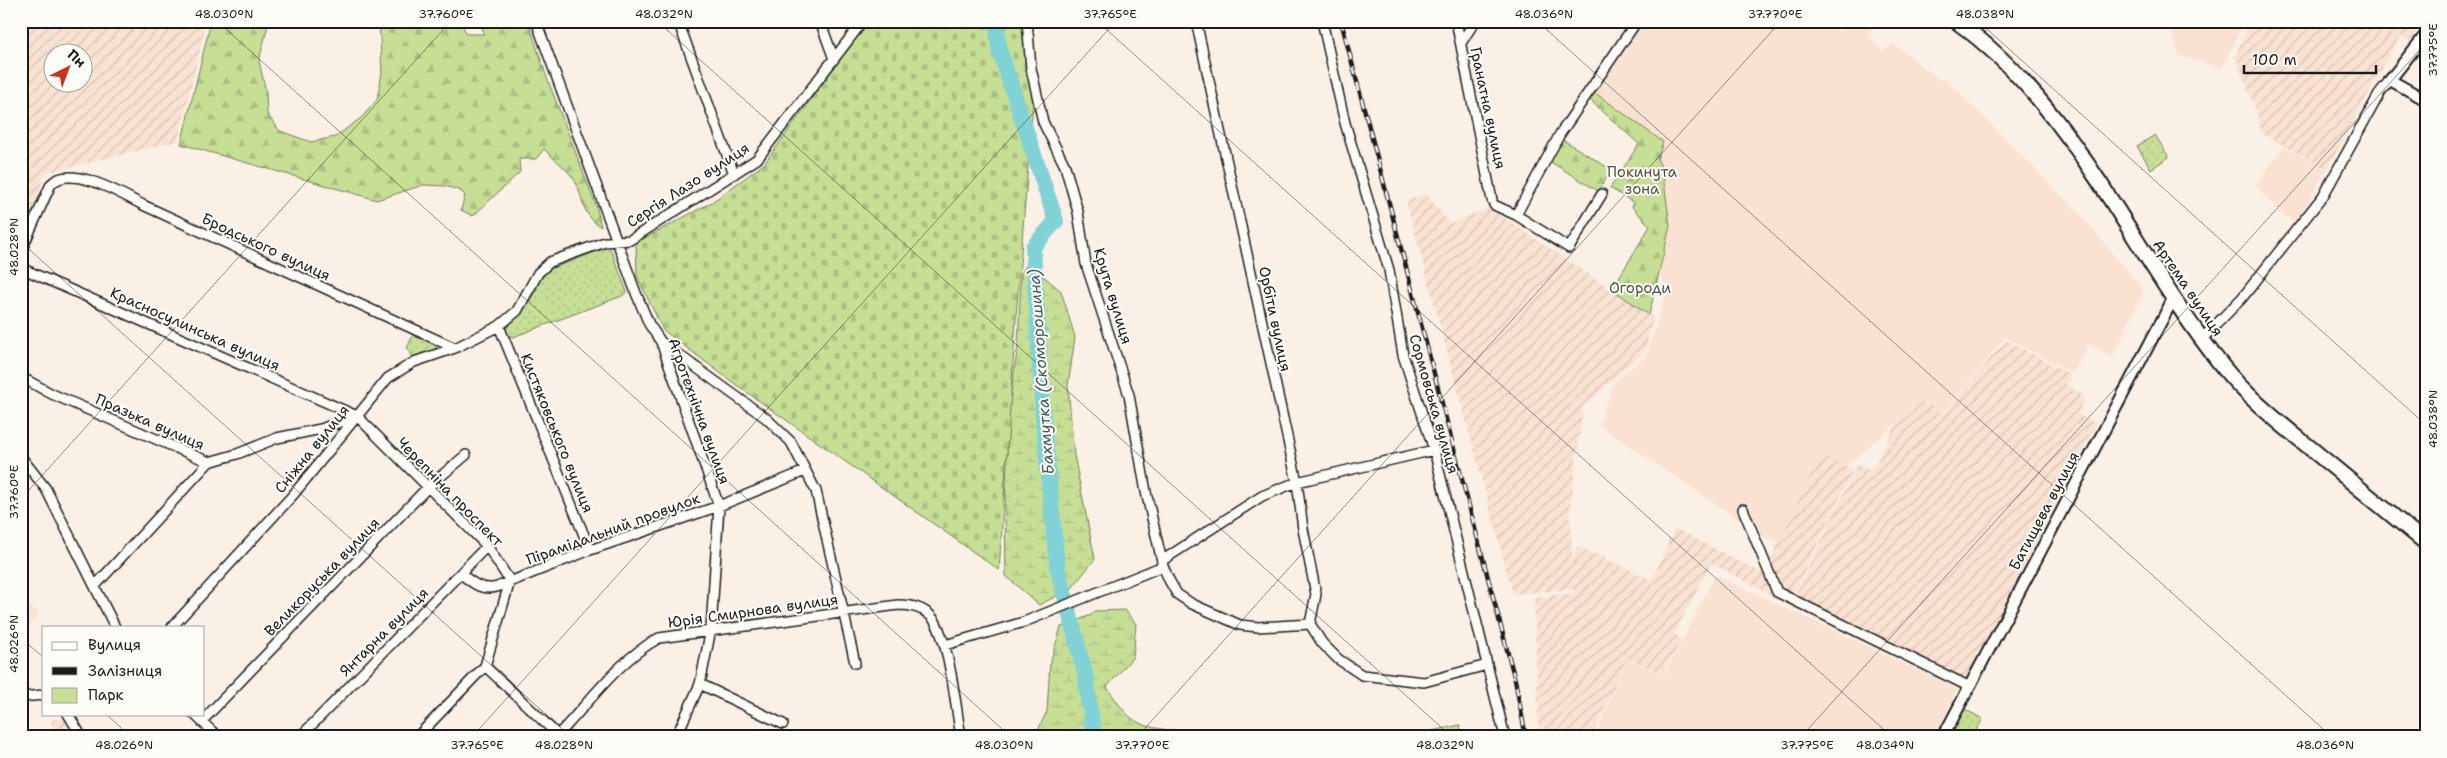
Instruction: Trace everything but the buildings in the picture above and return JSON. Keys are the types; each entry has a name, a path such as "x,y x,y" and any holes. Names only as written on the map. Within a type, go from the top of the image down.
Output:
{"main road":[{"name":"Артема вулиця","path":"1956,21 2008,63 2035,95 2088,165 2173,299 2202,339 2247,394 2426,544"}],"street":[{"name":"Агротехнічна вулиця","path":"536,21 616,243 649,324 661,342 719,506 711,629 700,684 676,737"},
{"path":"678,21 734,174"},
{"path":"820,21 834,59"},
{"name":"Сергія Лазо вулиця","path":"499,326 517,311 538,273 550,262 605,242 616,243 630,240 757,159 863,21"},
{"name":"Крута вулиця","path":"1027,21 1031,68 1043,122 1065,166 1078,212 1086,264 1130,395 1146,492 1163,563 1169,580 1177,594 1184,599 1240,625 1258,627 1310,624"},
{"name":"Орбіти вулиця","path":"1196,21 1296,482 1316,594 1310,624"},
{"name":"Сормовська вулиця","path":"1322,21 1345,123 1389,270 1403,355 1434,450 1505,737"},
{"name":"Гранатна вулиця","path":"1456,21 1493,202 1516,215"},
{"path":"1460,43 1475,21"},
{"path":"1602,194 1569,248 1516,215 1560,134 1637,21"},
{"path":"2202,339 2242,298 2324,196 2381,91 2426,34"},
{"path":"2390,80 2426,100"},
{"name":"Бродського вулиця","path":"21,251 51,184 64,177 100,183 143,205 455,348"},
{"name":"Красносулинська вулиця","path":"21,268 357,416"},
{"name":"Батищева вулиця","path":"1942,737 2173,299"},
{"name":"Сніжна вулиця","path":"173,626 293,495 388,378 414,362 455,348 499,326"},
{"name":"Кистяковського вулиця","path":"499,326 590,550"},
{"path":"661,342 766,418 791,442 816,490 855,663"},
{"name":"Празька вулиця","path":"21,376 52,394 209,462 237,454 278,438 321,429 357,416"},
{"name":"Черепніна проспект","path":"357,416 488,546 510,581"},
{"path":"961,737 945,646 1024,622 1163,563 1262,496 1296,482 1434,450"},
{"name":"Великоруська вулиця","path":"202,721 428,487 466,455"},
{"path":"21,458 46,489 114,626"},
{"path":"94,586 209,462"},
{"name":"Пірамідальний провулок","path":"461,574 478,587 488,589 590,550 719,506 805,471"},
{"path":"1743,509 1776,592 1968,686"},
{"name":"Янтарна вулиця","path":"300,737 488,546"},
{"path":"417,737 485,666 510,581"},
{"name":"Юрія Смирнова вулиця","path":"558,736 642,647 659,638 711,629 907,605 916,607 931,616 945,646"},
{"path":"1310,624 1322,643 1338,659 1362,675 1424,682 1487,665"},
{"path":"485,666 558,736"},
{"path":"700,684 783,724"},
{"path":"21,697 42,695"},
{"path":"196,716 218,737"},
{"path":"71,718 82,737"}],"shaded area":[{"path":"21,21 207,21 178,141 45,173 27,228 21,235"},
{"path":"1639,21 1826,21 1841,33 1848,21 1876,21 1867,35 1883,52 1893,43 1940,80 1946,79 2076,210 2144,290 2113,357 2089,344 2073,373 2005,337 1943,413 1921,402 1845,467 1820,456 1780,543 1765,537 1598,425 1615,381 1646,356 1668,288 1660,276 1670,226 1658,161 1594,92"},
{"path":"2168,21 2245,21 2222,68 2179,56"},
{"path":"2250,21 2424,21 2410,41 2400,36 2327,169 2261,133 2258,116 2235,56"},
{"path":"2284,147 2327,169 2296,222 2283,215 2255,186"},
{"path":"1426,194 1450,223 1489,208 1653,317 1645,351 1583,406 1570,510 1573,569 1573,556 1578,546 1652,580 1675,528 1764,574 1820,455 1853,470 1789,604 1711,563 1674,634 1682,639 1663,674 1627,658 1592,737 1539,737 1534,597 1573,593 1574,589 1513,594 1406,200"},
{"path":"2006,340 2071,375 2066,385 2086,397 2077,414 2096,423 1967,678 1794,597 1857,465 1872,471 1897,422 1922,402 1944,413"},
{"path":"1716,575 1958,689 1934,737 1595,737 1627,658 1664,675"},
{"path":"21,599 39,614 21,636"},
{"path":"67,718 85,737 55,737 51,720"}],"green space":[{"path":"211,21 269,21 259,61 266,92 267,114 280,131 311,142 335,137 361,118 377,100 382,72 379,21 460,21 467,34 484,34 481,24 496,21 528,21 547,78 597,208 601,227 585,209 578,187 570,174 544,149 536,159 519,159 520,172 473,216 461,210 465,195 459,190 445,186 423,185 377,200 181,144"},
{"path":"868,21 1023,21 1033,102 999,570 731,381 663,330 637,276 636,243 712,202 764,164"},
{"name":"Покинута зона","path":"1594,92 1663,142 1657,159 1662,168 1670,226 1649,315 1612,289 1650,226 1632,207 1634,203 1610,188 1639,144 1589,99"},
{"path":"2155,135 2169,157 2151,169 2137,146"},
{"name":"Покинута зона","path":"1560,138 1612,170 1598,191 1549,161"},
{"path":"606,248 611,250 627,292 622,296 513,337 507,335 504,327 522,311 548,270"},
{"path":"1028,263 1061,291 1075,337 1068,386 1074,455 1095,559 1072,588 1039,605 1006,576 1005,509 1009,407 1018,345 1021,273"},
{"path":"413,335 434,343 437,348 417,357 412,356 407,348"},
{"path":"1125,610 1136,624 1133,657 1107,687 1122,709 1136,721 1154,728 1180,731 1183,737 1035,737 1047,711 1050,663 1061,627 1091,615 1095,611"},
{"path":"1964,709 1983,719 1972,737 1946,737 1959,711"},
{"path":"1460,725 1462,737 1423,737 1422,733"}],"waterway":[{"name":"Бахмутка (Скоморошина)","path":"996,21 999,49 1056,221 1033,247 1043,417 1057,566 1085,673 1094,737"}],"railway":[{"path":"1341,21 1515,680 1526,737"}],"park label":[{"name":"Огороди","path":"1640,288"}]}
